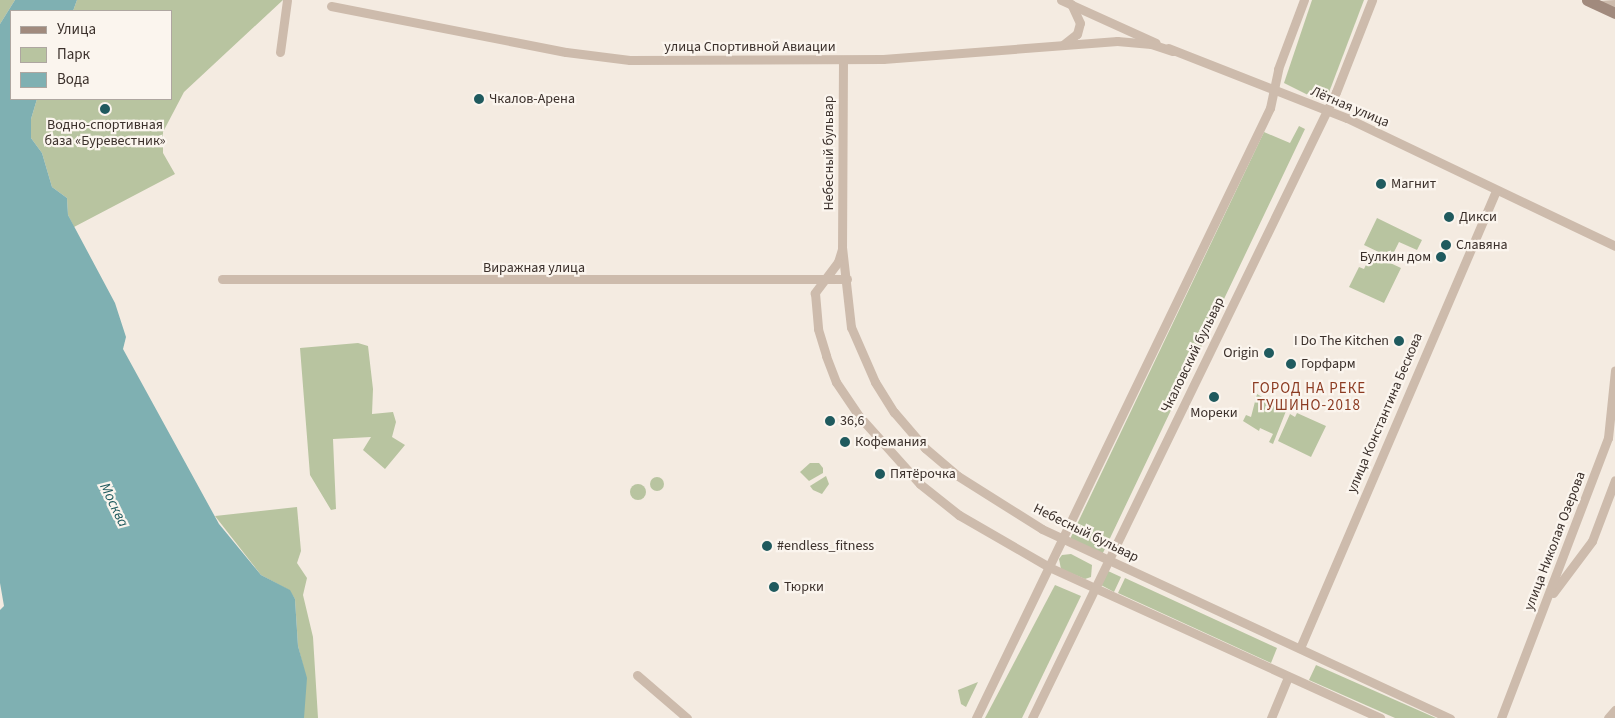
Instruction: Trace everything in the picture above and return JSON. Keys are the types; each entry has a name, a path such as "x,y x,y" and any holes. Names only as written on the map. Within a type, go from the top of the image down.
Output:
{"street":[{"path":"280,52 287,0"},
{"name":"Лётная улица","path":"1061,0 1174,51 1347,118 1615,246"},
{"path":"976,718 1270,108 1274,90 1304,0"},
{"name":"Чкаловский бульвар","path":"1032,718 1326,111 1372,0"},
{"path":"1592,2 1615,4"},
{"path":"1592,2 1615,13"},
{"path":"1060,46 1077,34 1080,23 1071,4"},
{"name":"улица Спортивной Авиации","path":"331,6 612,59 843,60 1126,42 1174,51"},
{"name":"Небесный бульвар","path":"843,60 842,247 852,327 862,357 905,426 958,476 1062,539 1450,718"},
{"name":"улица Константина Бескова","path":"1300,648 1496,190"},
{"name":"Небесный бульвар","path":"842,247 838,262 822,280 814,303 826,356 836,382 863,422 893,456 938,500 966,520 1048,567 1093,590 1380,718"},
{"name":"Виражная улица","path":"222,279 847,280"},
{"name":"улица Николая Озерова","path":"1501,718 1612,439 1615,370"},
{"path":"1548,599 1592,540 1615,480"},
{"path":"637,675 687,718"},
{"path":"1271,718 1288,677"},
{"path":"1608,718 1615,710"}],"green space":[{"path":"0,0 15,0 0,24"},
{"name":"Водно-спортивная база «Буревестник»","path":"77,0 283,0 184,92 163,132 163,153 175,174 74,227 68,215 67,198 52,187 42,153 31,138 31,119 37,100 172,100 172,10 73,10"},
{"path":"1312,0 1364,0 1328,95 1318,100 1284,83"},
{"path":"1299,126 1305,129 1102,555 1070,539 1264,132 1290,143"},
{"path":"1377,218 1422,240 1417,250 1399,242 1391,258 1364,245"},
{"path":"1371,254 1401,268 1384,303 1349,287 1359,267 1364,269"},
{"path":"358,343 368,346 373,389 372,414 393,412 396,422 392,437 405,445 385,469 363,450 371,437 333,439 336,509 331,510 310,475 300,348"},
{"path":"1257,394 1286,411 1273,444 1269,442 1273,434 1260,428 1259,431 1243,421 1246,415 1251,417"},
{"path":"1297,413 1326,426 1311,457 1278,441 1290,414 1295,417"},
{"path":"810,463 819,463 823,468 823,473 809,481 800,472"},
{"path":"826,476 829,484 822,494 813,490 810,486"},
{"path":"654,477 660,477 664,484 660,491 654,491 650,487 650,481"},
{"path":"638,484 644,486 646,492 644,498 638,500 632,498 630,492 632,486"},
{"path":"297,507 301,551 297,563 307,578 303,595 313,637 318,718 304,718 303,714 306,678 298,646 295,599 289,590 261,575 215,516"},
{"path":"1071,554 1092,565 1091,577 1085,579 1061,569 1059,559 1062,555"},
{"path":"1108,571 1121,577 1114,592 1101,585"},
{"path":"1125,578 1277,648 1271,663 1118,593"},
{"path":"1055,585 1081,596 1022,718 985,718"},
{"path":"1316,665 1436,718 1395,718 1309,680"},
{"path":"978,682 966,707 961,704 958,690"}],"water":[{"name":"Москва","path":"15,0 77,0 73,10 10,10 10,100 37,100 31,119 31,138 42,153 52,187 67,198 68,215 115,303 126,337 123,349 219,524 261,575 290,590 295,599 298,646 307,678 304,718 0,718 0,610 4,606 0,583 0,24"}],"place":[{"name":"Чкалов-Арена","path":"479,99"},
{"name":"Водно-спортивная база «Буревестник»","path":"105,109"},
{"name":"Магнит","path":"1381,184"},
{"name":"Дикси","path":"1449,217"},
{"name":"Славяна","path":"1446,245"},
{"name":"Булкин дом","path":"1441,257"},
{"name":"I Do The Kitchen","path":"1399,341"},
{"name":"Origin","path":"1269,353"},
{"name":"Горфарм","path":"1291,364"},
{"name":"Мореки","path":"1214,397"},
{"name":"36,6","path":"830,421"},
{"name":"Кофемания","path":"845,442"},
{"name":"Пятёрочка","path":"880,474"},
{"name":"#endless_fitness","path":"767,546"},
{"name":"Тюрки","path":"774,587"}],"district":[{"name":"ГОРОД НА РЕКЕ ТУШИНО-2018","path":"1309,396"}]}
